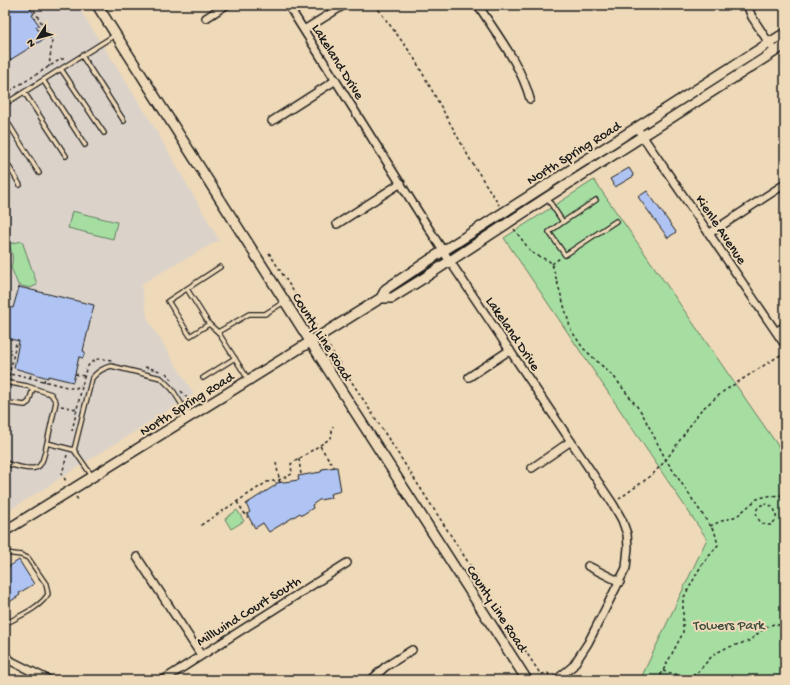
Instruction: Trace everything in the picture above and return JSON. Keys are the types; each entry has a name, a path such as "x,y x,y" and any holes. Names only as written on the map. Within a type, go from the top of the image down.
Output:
{"main road":[{"name":"County Line Road","path":"97,5 310,341 528,680"},
{"name":"North Spring Road","path":"5,531 381,298 386,289 443,251 785,33"},
{"name":"North Spring Road","path":"381,298 392,298 785,45"}],"street":[{"path":"206,18 226,5"},
{"name":"Lakeland Drive","path":"288,5 443,251 613,504 622,520 627,534 628,547 626,568 588,643 573,666 556,680"},
{"path":"304,30 344,5"},
{"path":"478,5 518,70 527,87 530,99"},
{"path":"747,5 752,17 775,52"},
{"path":"272,121 336,80"},
{"name":"Kienle Avenue","path":"637,128 785,345"},
{"path":"337,224 401,183"},
{"path":"710,233 785,184"},
{"path":"776,332 785,326"},
{"path":"470,377 510,350"},
{"path":"532,468 571,441"},
{"path":"137,558 201,655"},
{"name":"Millwind Court South","path":"163,680 347,563"},
{"path":"588,566 620,582"},
{"path":"371,680 385,667 412,650"},
{"path":"5,656 13,662 48,680"}],"lane":[{"path":"5,104 116,35"},
{"path":"82,56 124,121"},
{"path":"61,68 104,133"},
{"path":"43,80 85,145"},
{"path":"24,92 66,156"},
{"path":"5,118 39,173"},
{"path":"5,160 20,185"},
{"path":"540,189 563,222"},
{"path":"596,200 549,232 565,256 616,221"},
{"path":"209,324 190,336 168,302 220,267"},
{"path":"187,289 209,324 218,332 249,380"},
{"path":"218,332 249,314 265,314 285,301"},
{"path":"203,378 235,358"},
{"path":"74,450 92,378 97,372 111,366 160,378 172,389 190,417"},
{"path":"5,382 52,394 56,402 41,464 32,469 5,463"},
{"path":"6,404 25,405 29,402 33,388"},
{"path":"47,443 74,450 92,476"},
{"path":"5,552 28,558 46,584 48,594 39,604 5,624"}],"path":[{"path":"31,5 52,41 49,67"},
{"path":"375,5 413,56 471,161 504,213"},
{"path":"5,94 62,59 70,59"},
{"path":"510,222 532,253 552,264 571,330 583,348 615,378 642,413 666,460 715,533 718,545 701,566 683,599 683,633 658,680"},
{"path":"269,253 539,672 542,674 548,674 552,680"},
{"path":"552,264 564,254"},
{"path":"9,375 16,343"},
{"path":"613,504 652,475 666,460 701,410 724,391 785,352"},
{"path":"67,483 62,474 86,369 91,362 101,358 114,360"},
{"path":"142,367 164,372 175,384"},
{"path":"5,374 30,378 71,388 76,388 82,384"},
{"path":"30,378 31,374"},
{"path":"75,374 84,376"},
{"path":"44,382 45,377"},
{"path":"179,388 187,398 190,399"},
{"path":"6,404 8,389"},
{"path":"67,407 76,409"},
{"path":"201,525 267,482 280,482 292,474 291,464 331,438 333,426"},
{"path":"320,445 334,467"},
{"path":"299,459 301,475"},
{"path":"276,463 280,482"},
{"path":"710,526 737,516 757,499 767,496 785,495"},
{"path":"76,496 79,501"},
{"path":"237,502 247,517 248,516"},
{"path":"769,504 774,509 776,512 776,520 771,525 763,524 758,518 756,511 761,505 769,504"},
{"path":"663,671 686,677 696,674 714,654 726,648 749,641 766,627 774,624 785,627"},
{"path":"784,680 785,675"}],"shaded area":[{"path":"5,5 77,5 149,118 219,240 141,284 148,320 194,394 5,513"}],"green space":[{"name":"Towers Park","path":"594,180 785,456 785,680 640,680 707,539 504,238"},
{"path":"72,211 117,222 113,239 68,228"},
{"path":"22,241 37,284 30,288 18,285 11,267 12,256 9,244"},
{"path":"237,510 244,521 231,529 225,519"}],"building":[{"path":"5,5 28,5 34,14 32,15 39,25 36,27 44,39 10,60 5,52"},
{"path":"629,168 634,176 615,187 610,179"},
{"path":"647,191 676,232 668,238 638,197"},
{"path":"19,287 94,305 83,351 85,352 83,358 79,357 73,382 48,376 48,378 14,368 19,341 5,338 5,306 13,308"},
{"path":"337,467 341,491 330,494 331,498 319,500 312,505 313,508 302,515 300,513 269,532 263,523 255,528 247,514 250,512 246,504 276,485 276,483 299,480 298,476 321,472 322,469"},
{"path":"19,560 34,584 19,593 20,595 5,605 5,569"}]}
